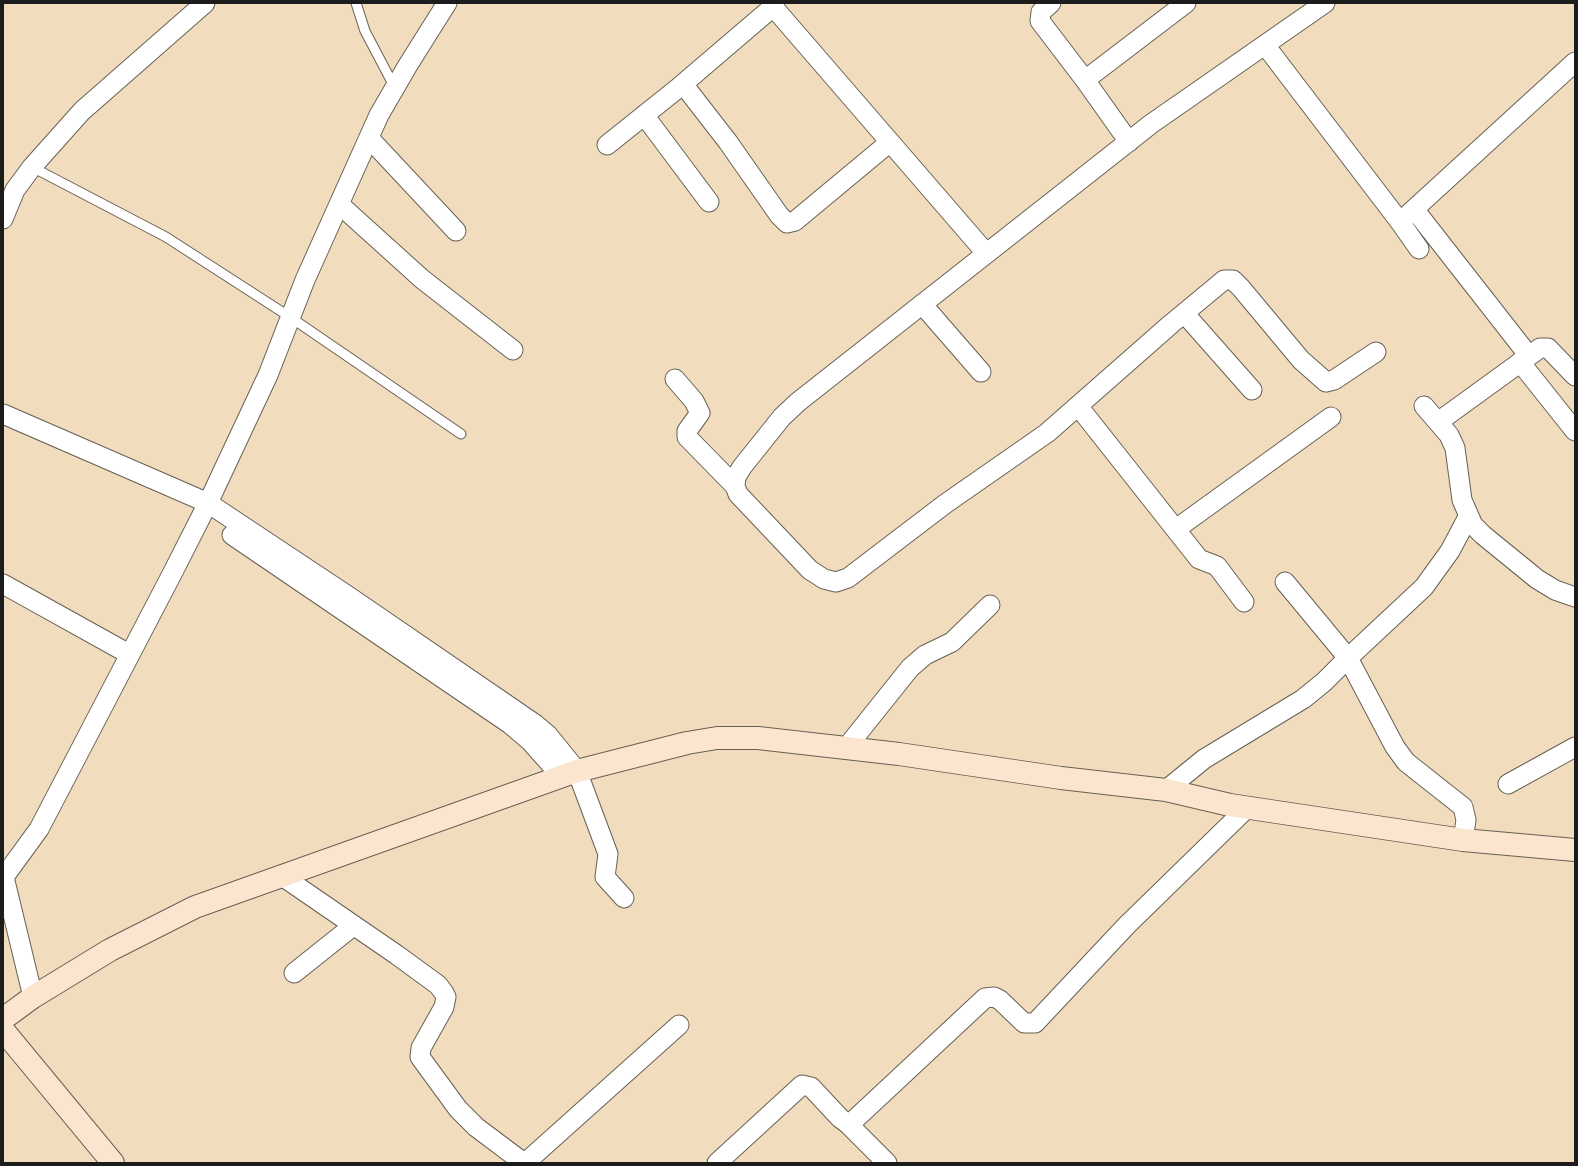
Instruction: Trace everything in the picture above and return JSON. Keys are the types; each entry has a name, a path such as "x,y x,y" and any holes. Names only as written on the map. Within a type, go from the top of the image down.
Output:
{"street":[{"path":"3,219 14,190 32,167 82,111 205,3"},
{"path":"33,997 4,877 38,829 99,716 129,654 205,509 268,375 304,280 369,138 395,88 447,3"},
{"path":"1051,3 1040,12 1040,21 1085,80 1129,142"},
{"path":"1085,80 1186,3"},
{"path":"735,486 736,477 742,467 782,417 798,402 1151,124 1325,3"},
{"path":"607,145 683,84 774,4 986,253"},
{"path":"1265,46 1419,249"},
{"path":"1400,222 1575,62"},
{"path":"683,84 728,142 779,215 788,223 795,221 890,142"},
{"path":"644,115 709,202"},
{"path":"369,138 456,231"},
{"path":"339,204 422,279 513,350"},
{"path":"1414,209 1525,359 1575,431"},
{"path":"675,379 694,401 700,413 698,419 687,432 686,437 735,486 738,494 810,570 824,579 836,582 848,578 945,504 1047,433 1218,284 1229,278 1241,288 1301,360 1326,382 1334,380 1376,352"},
{"path":"922,304 981,372"},
{"path":"1184,313 1252,390"},
{"path":"1438,422 1540,348 1548,348 1575,376"},
{"path":"1078,406 1202,561 1212,562 1244,602"},
{"path":"1424,406 1449,435 1454,448 1462,500 1468,517 1483,535 1537,579 1555,590 1575,597"},
{"path":"3,414 205,509 390,634 536,724 548,735 570,774 608,854 605,877 624,898"},
{"path":"1176,529 1331,417"},
{"path":"1166,790 1204,759 1303,699 1324,682 1424,588 1450,551 1468,517"},
{"path":"1285,582 1348,658 1394,747 1406,762 1462,807 1466,820 1463,840"},
{"path":"3,584 129,654"},
{"path":"1555,590 1575,610"},
{"path":"846,748 910,668 925,655 952,642 990,605"},
{"path":"3,1020 33,997 110,950 170,918 195,907 570,774 687,743 716,738 758,738 899,754 1061,778 1166,790 1247,808 1463,840 1575,850"},
{"path":"1508,784 1575,747"},
{"path":"848,1124 904,1075 985,998 994,997 1000,1000 1024,1023 1035,1023 1127,925 1247,808"},
{"path":"282,876 438,985 446,997 444,1007 421,1048 420,1057 458,1109 476,1126 525,1163 679,1025"},
{"path":"294,973 353,926"},
{"path":"3,1030 113,1163"},
{"path":"717,1163 802,1085 811,1087 840,1118 887,1163"}],"lane":[{"path":"356,3 366,31 395,88"},
{"path":"32,167 166,237 290,317 461,434"}]}
